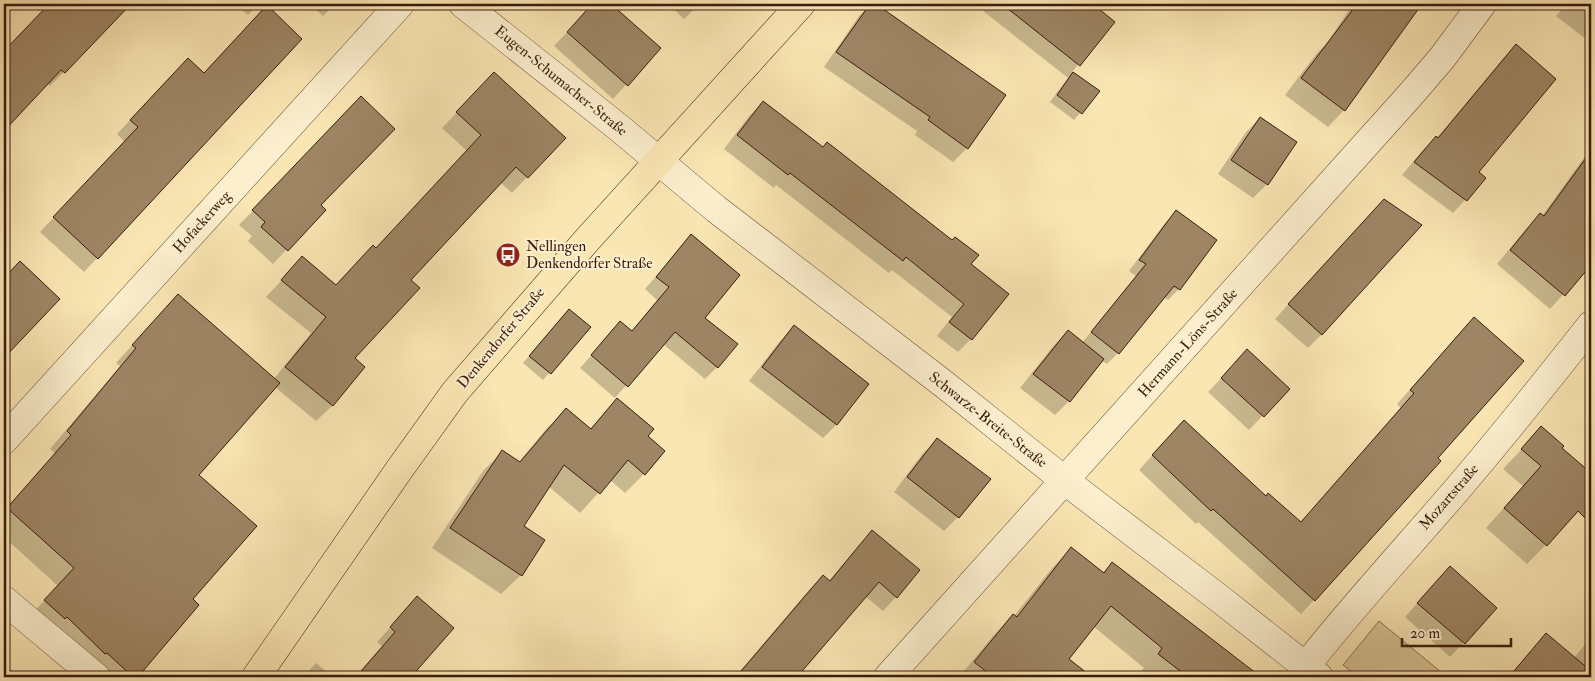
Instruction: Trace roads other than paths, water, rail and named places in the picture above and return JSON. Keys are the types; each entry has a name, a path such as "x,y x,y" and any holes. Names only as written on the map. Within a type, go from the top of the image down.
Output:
{"main road":[{"name":"Denkendorfer Straße","path":"256,677 399,470 456,392 552,278 801,4"}],"street":[{"name":"Hofackerweg","path":"4,440 400,4"},
{"name":"Eugen-Schumacher-Straße","path":"463,4 658,161"},
{"name":"Hermann-Löns-Straße","path":"888,677 1412,93 1442,58 1482,4"},
{"name":"Schwarze-Breite-Straße","path":"658,161 716,209 1312,672"},
{"name":"Mozartstraße","path":"1312,672 1349,612 1514,422 1591,325"},
{"path":"4,600 96,677"}],"place":[{"name":"Nellingen Denkendorfer Straße","path":"508,255"}]}
